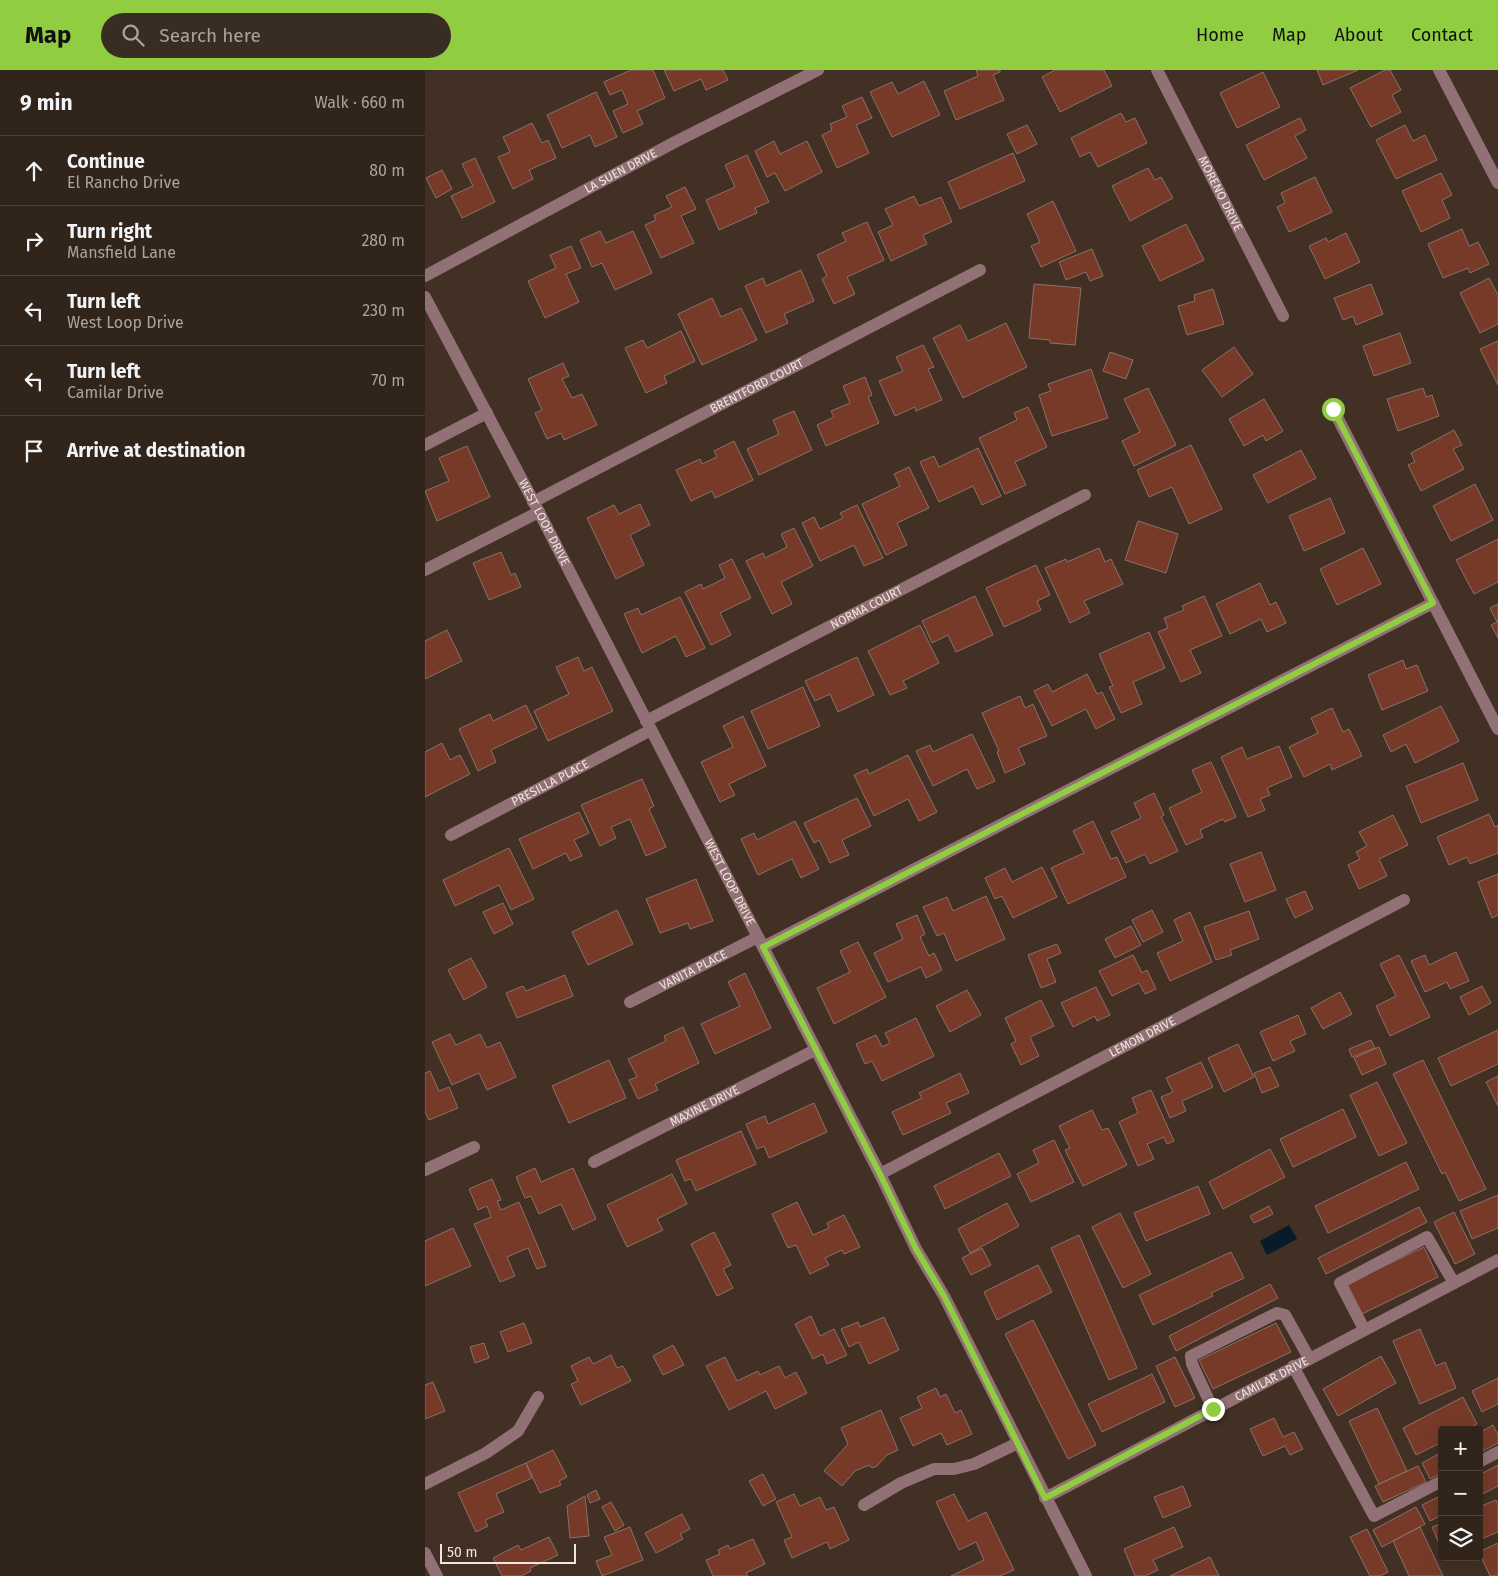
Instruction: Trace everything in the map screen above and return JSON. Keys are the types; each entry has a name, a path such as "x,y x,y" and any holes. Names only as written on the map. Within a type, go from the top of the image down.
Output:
{"street":[{"name":"LA SUEN DRIVE","path":"425,276 675,142 818,70"},
{"name":"MORENO DRIVE","path":"1157,70 1283,316"},
{"path":"1439,70 1498,182"},
{"name":"BRENTFORD COURT","path":"425,570 536,507 980,270"},
{"name":"WEST LOOP DRIVE","path":"427,305 487,413 536,507 880,1174 916,1249 944,1296 1086,1576"},
{"path":"1333,409 1498,729"},
{"path":"425,445 487,413"},
{"name":"NORMA COURT","path":"648,725 1085,494"},
{"name":"VANITA PLACE","path":"630,1002 761,942 1433,603"},
{"name":"PRESILLA PLACE","path":"451,835 648,725"},
{"name":"LEMON DRIVE","path":"880,1174 1404,900"},
{"name":"MAXINE DRIVE","path":"594,1162 815,1050"},
{"path":"425,1170 474,1147"},
{"path":"1363,1330 1340,1283 1427,1237 1454,1283"},
{"name":"CAMILAR DRIVE","path":"1045,1498 1293,1366 1498,1260"},
{"path":"1213,1409 1192,1364 1191,1356 1277,1313 1285,1315 1309,1358"},
{"path":"1293,1366 1373,1516 1438,1483"},
{"path":"425,1484 486,1453 518,1431 538,1397"},
{"path":"864,1505 901,1483 934,1469 954,1469 974,1464 1018,1443"},
{"path":"1483,1460 1498,1452"},
{"path":"425,1553 437,1576"}],"water":[{"path":"1289,1225 1297,1239 1267,1255 1260,1241"}],"building":[{"path":"631,70 653,70 665,98 637,111 643,124 623,133 613,111 628,104 622,90 610,95 604,82"},
{"path":"664,70 723,70 728,80 706,90 701,79 674,91"},
{"path":"976,70 1000,70 1000,72 993,75 1004,100 956,120 944,91 978,76"},
{"path":"1055,70 1104,70 1112,86 1060,112 1042,77"},
{"path":"1317,70 1358,70 1323,85"},
{"path":"1385,70 1390,70 1401,90 1392,95 1401,112 1371,127 1350,88"},
{"path":"1263,72 1280,107 1237,128 1220,93"},
{"path":"924,81 940,115 892,137 870,92 892,82 898,94"},
{"path":"596,92 617,137 595,147 590,135 562,148 547,115"},
{"path":"862,97 872,118 856,125 869,153 837,168 822,135 832,130 830,124 847,117 842,106"},
{"path":"1121,113 1126,122 1135,118 1147,143 1098,167 1090,152 1080,157 1071,138"},
{"path":"1300,118 1306,130 1295,136 1307,158 1264,180 1246,145"},
{"path":"532,123 542,143 548,140 556,158 529,170 533,179 513,189 498,157 510,152 503,137"},
{"path":"1027,125 1037,144 1017,154 1007,134"},
{"path":"1405,125 1413,141 1425,135 1437,160 1396,179 1376,140"},
{"path":"774,141 780,154 807,141 822,172 785,191 775,173 767,177 755,151"},
{"path":"1013,153 1025,181 960,209 948,182"},
{"path":"747,155 769,202 755,208 757,213 719,230 706,200 735,187 725,165"},
{"path":"475,158 495,202 462,218 451,196 473,186 462,164"},
{"path":"1148,168 1155,180 1161,177 1173,198 1130,221 1112,186"},
{"path":"442,170 452,189 436,198 426,178"},
{"path":"1441,173 1452,195 1442,200 1450,218 1421,232 1402,191"},
{"path":"1315,177 1332,212 1289,232 1277,207 1285,203 1281,193"},
{"path":"685,187 696,209 681,216 694,243 661,258 645,225 656,220 654,215 672,207 666,196"},
{"path":"914,196 919,206 941,197 952,222 923,235 927,244 891,261 878,232 893,225 885,209"},
{"path":"1053,201 1076,251 1041,267 1031,246 1040,242 1027,214"},
{"path":"867,222 884,260 847,277 855,294 834,304 822,279 827,276 817,255 846,241 842,233"},
{"path":"1186,224 1204,260 1160,281 1142,246"},
{"path":"1462,229 1469,246 1478,242 1489,264 1470,273 1468,268 1443,278 1428,244"},
{"path":"600,231 606,243 633,231 652,273 615,290 602,263 592,267 580,240"},
{"path":"1346,233 1360,262 1325,279 1309,246 1326,238 1328,242"},
{"path":"571,246 581,268 566,274 579,302 545,318 528,281 556,268 550,255"},
{"path":"1092,249 1103,276 1090,281 1086,272 1066,280 1059,262"},
{"path":"801,270 814,301 784,314 788,323 766,333 745,286 763,278 766,286"},
{"path":"1489,278 1498,295 1498,324 1480,333 1460,293"},
{"path":"1034,284 1081,288 1075,345 1050,343 1050,340 1029,338"},
{"path":"1371,284 1383,314 1356,325 1353,316 1343,320 1334,298"},
{"path":"1213,289 1224,324 1187,335 1178,306 1195,301 1194,295"},
{"path":"712,298 721,317 741,308 757,340 702,365 678,314"},
{"path":"1006,323 1027,367 963,398 933,338 960,325 968,341"},
{"path":"681,331 695,361 664,376 667,383 646,393 625,348 643,340 647,348"},
{"path":"1400,333 1411,363 1374,376 1363,346"},
{"path":"1498,341 1498,385 1480,349"},
{"path":"923,345 934,367 928,369 942,400 916,411 915,407 895,416 879,381 903,371 896,357"},
{"path":"1234,347 1253,374 1222,397 1202,370"},
{"path":"1110,352 1133,360 1126,379 1103,371"},
{"path":"563,363 569,376 562,379 572,398 582,394 597,425 564,440 561,433 547,439 535,413 542,410 528,379"},
{"path":"1091,369 1108,418 1052,436 1039,395 1051,391 1048,384"},
{"path":"865,377 872,395 868,397 879,423 826,446 817,425 834,417 831,411 850,403 843,386"},
{"path":"1148,388 1176,445 1134,466 1122,441 1140,432 1124,399"},
{"path":"1423,388 1426,397 1432,395 1439,416 1398,431 1387,399"},
{"path":"1264,399 1283,431 1266,441 1263,435 1244,446 1229,419"},
{"path":"1028,407 1047,447 1015,462 1026,485 1005,494 979,438 1017,420 1014,413"},
{"path":"794,411 812,450 759,475 747,449 779,434 773,420"},
{"path":"1454,430 1462,445 1453,449 1464,469 1421,491 1408,465 1415,462 1411,453"},
{"path":"734,441 753,480 715,498 712,491 691,501 676,470 700,459 702,464 717,457 714,451"},
{"path":"1191,445 1222,509 1189,524 1172,487 1149,497 1137,470"},
{"path":"467,446 490,497 437,521 425,491 449,481 439,458"},
{"path":"978,448 1001,496 982,505 973,486 939,502 920,462 934,456 939,467"},
{"path":"1301,450 1316,478 1268,503 1253,475"},
{"path":"909,467 929,508 897,523 907,545 886,555 862,504 900,486 894,474"},
{"path":"1475,484 1493,520 1451,541 1433,506"},
{"path":"1330,498 1345,533 1304,551 1289,516"},
{"path":"640,504 650,525 630,535 644,565 616,579 587,518 614,505 619,514"},
{"path":"857,505 883,558 864,566 854,545 820,561 802,523 814,517 820,529 843,518 840,513"},
{"path":"1138,521 1178,534 1166,573 1125,560"},
{"path":"794,528 813,566 781,582 792,604 772,614 746,561 763,553 765,558 787,547 781,534"},
{"path":"1498,539 1498,582 1474,594 1456,560"},
{"path":"1099,548 1105,562 1111,559 1123,584 1084,601 1090,613 1070,623 1045,568 1066,559 1067,562"},
{"path":"1363,548 1381,584 1337,605 1320,569"},
{"path":"501,552 511,575 515,573 521,587 489,600 473,563"},
{"path":"732,559 751,598 720,613 731,635 711,645 685,592 701,584 703,589 725,578 719,565"},
{"path":"1036,565 1050,595 1037,601 1041,610 1004,627 986,588"},
{"path":"1260,583 1270,605 1276,602 1286,623 1267,632 1261,619 1230,634 1216,604"},
{"path":"975,596 993,635 956,652 948,635 932,643 922,621"},
{"path":"1204,596 1222,636 1190,650 1201,673 1181,682 1158,632 1168,628 1164,618 1184,610 1182,606"},
{"path":"680,597 705,648 686,657 676,636 642,653 624,614 638,608 641,615"},
{"path":"1498,604 1498,638 1491,625 1497,622 1490,608"},
{"path":"920,625 939,663 903,681 907,688 890,695 868,651"},
{"path":"447,630 462,661 425,679 425,641"},
{"path":"1149,632 1165,668 1133,682 1142,704 1121,713 1109,687 1113,686 1099,654"},
{"path":"578,657 584,671 592,667 613,711 548,741 534,711 569,694 556,667"},
{"path":"857,657 874,695 838,712 830,694 815,701 805,681"},
{"path":"1403,660 1406,669 1417,665 1428,691 1382,710 1368,675"},
{"path":"1087,674 1097,694 1102,692 1115,719 1096,729 1086,709 1052,726 1034,691 1048,684 1052,692"},
{"path":"803,687 820,726 768,749 751,711"},
{"path":"1020,696 1025,708 1033,704 1047,736 1018,748 1025,764 1005,773 997,752 999,751 982,713"},
{"path":"526,705 537,728 491,750 496,762 478,771 459,729 490,714 493,721"},
{"path":"1441,706 1459,741 1415,763 1406,744 1391,752 1383,735"},
{"path":"1332,708 1343,732 1349,729 1362,756 1332,770 1330,764 1304,777 1289,747 1318,733 1311,718"},
{"path":"743,716 766,766 729,784 735,795 720,802 701,762 733,747 723,726"},
{"path":"972,734 995,781 977,789 967,769 933,786 916,751 930,745 933,752"},
{"path":"442,743 450,760 460,755 470,774 425,797 425,752"},
{"path":"1279,746 1292,777 1267,788 1270,795 1260,799 1265,810 1248,817 1221,757 1242,747 1247,759"},
{"path":"908,755 937,812 919,821 908,799 874,816 854,775 867,769 869,774"},
{"path":"1211,762 1236,817 1225,822 1223,819 1200,830 1203,837 1186,845 1169,808 1202,792 1192,770"},
{"path":"1463,763 1478,800 1421,823 1406,786"},
{"path":"642,779 654,806 649,809 666,847 646,856 630,819 611,827 616,838 600,846 581,805"},
{"path":"1154,793 1164,815 1161,817 1178,851 1150,864 1145,854 1126,863 1111,832 1141,818 1134,803"},
{"path":"857,798 871,826 842,840 849,855 830,863 819,840 814,843 804,823"},
{"path":"579,812 589,833 574,840 582,856 570,861 566,853 533,869 519,839"},
{"path":"1489,814 1495,827 1498,825 1498,853 1470,864 1467,857 1449,865 1437,837"},
{"path":"1393,815 1408,845 1379,859 1387,876 1359,889 1348,865 1360,859 1356,852 1367,846 1359,832"},
{"path":"795,821 819,869 801,878 792,859 758,875 741,839 754,833 757,840"},
{"path":"1093,821 1111,859 1117,857 1126,877 1068,904 1051,868 1084,853 1073,831"},
{"path":"509,848 534,899 511,910 499,885 455,906 443,880"},
{"path":"1261,852 1276,890 1245,902 1230,864"},
{"path":"1042,867 1057,897 1013,918 1002,896 995,899 985,878 1005,868 1012,882"},
{"path":"1498,874 1498,915 1492,918 1478,882"},
{"path":"696,879 713,921 690,929 688,923 660,933 646,899"},
{"path":"1305,891 1313,909 1295,918 1286,899"},
{"path":"986,896 1005,939 956,961 944,933 937,936 923,907 947,897 953,911"},
{"path":"503,903 513,924 494,934 483,912"},
{"path":"617,910 633,944 588,965 572,932"},
{"path":"1152,910 1163,932 1143,942 1132,920"},
{"path":"1249,911 1259,939 1230,950 1232,955 1216,960 1204,927"},
{"path":"1190,912 1212,962 1170,981 1157,953 1183,941 1174,920"},
{"path":"917,915 925,934 920,937 929,956 934,953 942,970 926,978 921,967 888,982 874,953 903,939 896,924"},
{"path":"1131,926 1141,945 1115,958 1105,939"},
{"path":"858,942 886,997 834,1024 817,988 850,972 840,951"},
{"path":"1057,944 1061,953 1047,959 1056,982 1041,988 1028,955"},
{"path":"1456,952 1469,981 1450,989 1447,982 1425,992 1411,961 1425,955 1429,965"},
{"path":"1133,955 1142,973 1147,970 1156,989 1145,994 1139,983 1112,996 1099,971"},
{"path":"1399,955 1430,1017 1390,1036 1376,1006 1396,996 1380,964"},
{"path":"471,958 487,987 464,1000 448,970"},
{"path":"745,973 771,1028 715,1054 701,1024 740,1006 728,982"},
{"path":"565,975 573,996 517,1018 506,993 523,986 526,991"},
{"path":"1482,986 1491,1003 1469,1015 1460,997"},
{"path":"1096,987 1110,1015 1097,1021 1095,1016 1073,1027 1061,1003"},
{"path":"967,990 981,1015 950,1032 936,1006"},
{"path":"1340,992 1352,1014 1323,1029 1311,1008"},
{"path":"1041,1000 1054,1026 1030,1037 1039,1056 1021,1065 1011,1044 1016,1041 1005,1018"},
{"path":"1298,1015 1306,1034 1290,1041 1295,1051 1273,1061 1260,1032"},
{"path":"916,1018 934,1056 882,1081 872,1061 865,1064 856,1044 876,1035 882,1047 890,1043 885,1033"},
{"path":"683,1027 699,1063 655,1084 658,1090 638,1099 629,1080 637,1077 628,1059 666,1041 664,1036"},
{"path":"1498,1030 1498,1064 1451,1086 1438,1058"},
{"path":"450,1034 456,1045 480,1034 487,1048 500,1042 516,1077 487,1090 479,1073 452,1085 432,1042"},
{"path":"1371,1040 1375,1048 1352,1057 1349,1049"},
{"path":"1238,1044 1254,1077 1224,1092 1208,1058"},
{"path":"1379,1047 1386,1064 1362,1075 1354,1058"},
{"path":"609,1060 626,1098 569,1123 552,1086"},
{"path":"1423,1060 1486,1189 1459,1201 1445,1172 1442,1174 1393,1074"},
{"path":"1201,1062 1213,1087 1182,1101 1186,1111 1170,1118 1161,1097 1173,1092 1166,1078"},
{"path":"1270,1067 1279,1086 1262,1093 1254,1073"},
{"path":"430,1071 439,1091 449,1087 458,1108 429,1120 425,1112 425,1073"},
{"path":"960,1073 969,1093 946,1103 951,1113 903,1135 892,1112 922,1098 919,1093"},
{"path":"1498,1076 1498,1106 1486,1082"},
{"path":"1377,1082 1407,1143 1379,1156 1350,1095"},
{"path":"1151,1090 1174,1141 1167,1144 1164,1137 1147,1144 1154,1159 1138,1166 1119,1122 1138,1113 1132,1098"},
{"path":"814,1103 827,1132 769,1158 764,1146 757,1149 746,1124 765,1116 768,1124"},
{"path":"1343,1109 1356,1137 1293,1167 1280,1139"},
{"path":"1092,1110 1102,1130 1108,1128 1127,1165 1083,1186 1065,1150 1070,1148 1059,1126"},
{"path":"741,1131 756,1164 696,1191 691,1179 685,1181 676,1160"},
{"path":"1054,1140 1074,1182 1031,1202 1017,1174 1039,1163 1033,1150"},
{"path":"1270,1149 1285,1177 1223,1209 1209,1182"},
{"path":"999,1153 1011,1176 945,1209 934,1186"},
{"path":"1406,1162 1419,1189 1328,1233 1315,1206"},
{"path":"535,1168 541,1182 573,1168 596,1219 573,1230 561,1204 539,1214 531,1196 525,1198 516,1177"},
{"path":"672,1174 687,1204 657,1219 663,1230 627,1247 607,1205"},
{"path":"492,1179 501,1200 497,1201 501,1210 519,1202 546,1266 537,1269 528,1248 507,1257 515,1276 500,1282 474,1224 491,1217 487,1206 478,1210 469,1189"},
{"path":"1198,1186 1210,1214 1146,1241 1134,1213"},
{"path":"1498,1195 1498,1228 1472,1239 1460,1211"},
{"path":"797,1202 813,1235 829,1228 827,1223 844,1215 860,1247 844,1254 842,1250 825,1258 829,1265 810,1274 796,1245 788,1248 772,1214"},
{"path":"1007,1203 1019,1226 970,1253 958,1229"},
{"path":"1269,1206 1273,1214 1254,1223 1250,1216"},
{"path":"1419,1207 1427,1222 1326,1274 1318,1258"},
{"path":"1454,1212 1475,1254 1455,1264 1434,1222"},
{"path":"1120,1213 1151,1274 1123,1288 1092,1227"},
{"path":"453,1228 471,1266 425,1286 425,1241"},
{"path":"714,1232 731,1265 723,1269 733,1288 717,1296 691,1244"},
{"path":"1079,1235 1137,1368 1109,1380 1051,1248"},
{"path":"1424,1247 1438,1277 1362,1314 1347,1284"},
{"path":"982,1248 991,1265 971,1275 962,1258"},
{"path":"1231,1252 1244,1278 1211,1293 1213,1296 1153,1325 1139,1295"},
{"path":"1038,1265 1052,1292 997,1320 984,1292"},
{"path":"1270,1284 1278,1298 1176,1351 1169,1336"},
{"path":"811,1316 820,1336 834,1329 847,1355 827,1364 823,1354 813,1359 795,1324"},
{"path":"884,1317 899,1350 869,1364 859,1342 849,1347 841,1329 858,1322 860,1327"},
{"path":"1033,1320 1096,1445 1068,1459 1005,1334"},
{"path":"524,1323 532,1343 508,1352 500,1332"},
{"path":"1276,1323 1291,1352 1213,1389 1199,1360"},
{"path":"1420,1329 1436,1366 1445,1362 1456,1388 1420,1404 1393,1341"},
{"path":"484,1343 489,1358 475,1363 470,1347"},
{"path":"673,1345 684,1365 663,1375 653,1356"},
{"path":"611,1355 617,1368 623,1366 631,1381 581,1405 571,1384 578,1381 571,1366 589,1357 593,1364"},
{"path":"1381,1356 1396,1383 1338,1416 1323,1389"},
{"path":"725,1357 737,1381 758,1371 760,1375 779,1366 785,1378 796,1372 807,1393 775,1409 766,1391 729,1410 706,1366"},
{"path":"1175,1357 1195,1398 1175,1407 1156,1366"},
{"path":"1152,1374 1165,1402 1102,1432 1088,1404"},
{"path":"1498,1378 1498,1404 1482,1412 1472,1391"},
{"path":"433,1382 445,1411 425,1419 425,1385"},
{"path":"936,1388 940,1397 946,1394 955,1413 961,1410 972,1434 947,1445 941,1433 913,1446 900,1418 922,1408 917,1397"},
{"path":"1463,1397 1477,1424 1473,1426 1438,1426 1438,1444 1416,1455 1403,1428"},
{"path":"1377,1408 1407,1471 1379,1484 1349,1421"},
{"path":"881,1410 898,1450 887,1455 877,1466 872,1468 869,1465 855,1471 842,1486 824,1471 848,1444 841,1428"},
{"path":"1274,1418 1283,1437 1294,1432 1303,1449 1290,1455 1285,1446 1263,1456 1250,1429"},
{"path":"1493,1425 1498,1435 1498,1443 1483,1451 1483,1431"},
{"path":"553,1450 567,1477 559,1481 561,1485 540,1493 526,1463"},
{"path":"1438,1454 1438,1475 1430,1479 1422,1463"},
{"path":"526,1463 532,1478 496,1494 504,1512 485,1520 488,1526 476,1532 458,1493"},
{"path":"1498,1465 1498,1486 1483,1494 1483,1473"},
{"path":"1418,1466 1426,1482 1383,1502 1375,1486"},
{"path":"763,1474 776,1499 763,1506 749,1481"},
{"path":"1183,1486 1191,1506 1163,1518 1154,1497"},
{"path":"596,1490 600,1499 590,1503 587,1495"},
{"path":"794,1494 800,1506 820,1497 826,1510 834,1507 849,1540 830,1549 827,1542 792,1558 784,1540 792,1537 776,1502"},
{"path":"954,1494 968,1521 986,1512 1014,1570 1000,1576 951,1576 984,1560 976,1542 959,1550 936,1502"},
{"path":"585,1496 589,1536 570,1538 567,1506"},
{"path":"1438,1497 1438,1517 1430,1521 1422,1505"},
{"path":"1496,1500 1498,1504 1498,1532 1483,1538 1483,1516 1483,1505"},
{"path":"611,1502 624,1525 615,1531 602,1507"},
{"path":"1416,1507 1425,1524 1382,1547 1373,1530"},
{"path":"682,1514 690,1529 680,1534 683,1539 656,1553 645,1533"},
{"path":"1438,1525 1438,1541 1432,1527"},
{"path":"630,1527 643,1560 602,1576 596,1561 612,1555 604,1537"},
{"path":"1174,1527 1183,1547 1153,1560 1158,1570 1145,1576 1135,1576 1124,1549"},
{"path":"1420,1527 1443,1576 1409,1576 1393,1541"},
{"path":"1367,1529 1388,1572 1380,1576 1370,1576 1350,1537"},
{"path":"549,1537 558,1555 530,1568 531,1571 521,1576 502,1576 493,1558 518,1545 521,1550"},
{"path":"753,1539 765,1564 746,1573 748,1576 713,1576 706,1560 720,1554 718,1550 728,1545 730,1549"},
{"path":"1498,1543 1498,1576 1490,1576 1483,1561 1483,1550"},
{"path":"1210,1557 1219,1576 1170,1576"}],"route":[{"path":"1213,1409 1045,1498 944,1296 916,1249 880,1174 763,947 1433,603 1333,409"}]}
